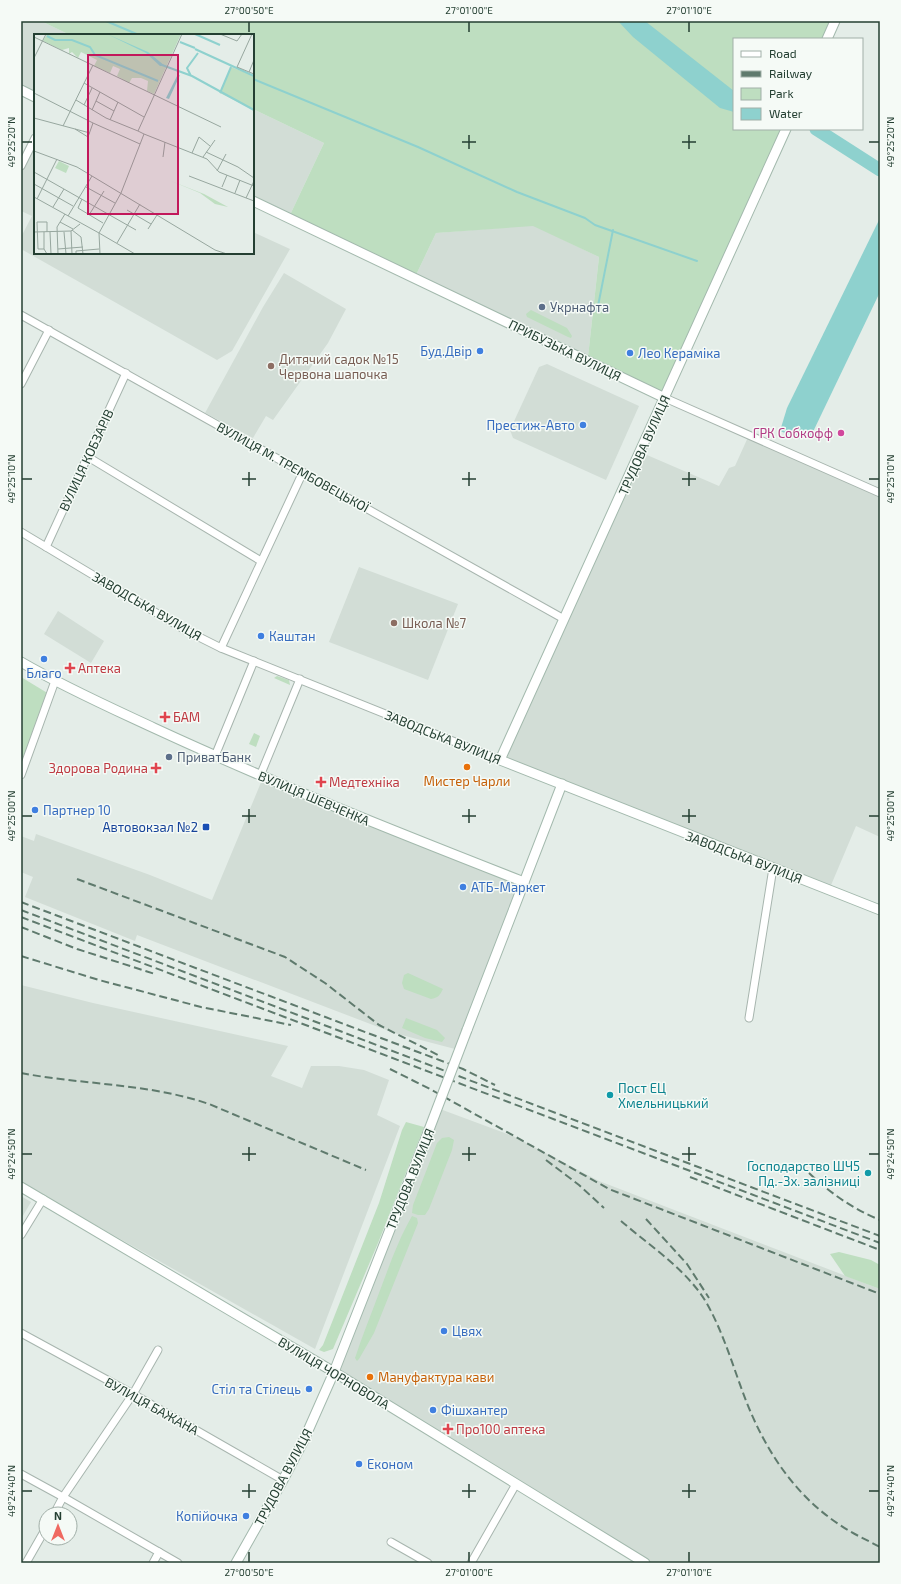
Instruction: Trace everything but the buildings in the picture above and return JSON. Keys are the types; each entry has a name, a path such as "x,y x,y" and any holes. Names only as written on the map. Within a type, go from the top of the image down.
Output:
{"street":[{"path":"826,38 835,21"},
{"path":"21,90 34,96"},
{"name":"ТРУДОВА ВУЛИЦЯ","path":"500,760 786,130"},
{"path":"21,166 34,140"},
{"name":"ПРИБУЗЬКА ВУЛИЦЯ","path":"254,201 665,398 880,493"},
{"name":"ВУЛИЦЯ М. ТРЕМБОВЕЦЬКОЇ","path":"21,314 564,619"},
{"path":"21,384 49,330"},
{"name":"ВУЛИЦЯ КОБЗАРІВ","path":"46,547 126,374"},
{"path":"88,457 261,561"},
{"path":"221,648 302,472"},
{"name":"ЗАВОДСЬКА ВУЛИЦЯ","path":"21,532 185,630 221,648 880,910"},
{"path":"215,756 254,661"},
{"name":"ВУЛИЦЯ ШЕВЧЕНКА","path":"21,662 55,682 260,776 524,882"},
{"path":"260,776 300,679"},
{"path":"21,775 55,682"},
{"name":"ТРУДОВА ВУЛИЦЯ","path":"236,1563 303,1442 334,1372 562,784"},
{"path":"749,1018 772,868"},
{"name":"ВУЛИЦЯ ЧОРНОВОЛА","path":"21,1186 334,1372 645,1563"},
{"path":"21,1235 43,1199"},
{"name":"ВУЛИЦЯ БАЖАНА","path":"21,1333 133,1394 283,1480"},
{"path":"58,1506 133,1394 158,1350"},
{"path":"21,1474 178,1563"},
{"path":"471,1563 516,1484"},
{"path":"26,1563 38,1542"},
{"path":"391,1542 428,1563"},
{"path":"153,1563 159,1552"}],"shaded area":[{"path":"21,21 41,21 68,34 34,34 34,93 21,87"},
{"path":"254,109 324,143 290,215 254,197"},
{"path":"34,147 34,254 254,254 254,232 290,249 232,351 217,360 21,249 21,237 32,216 21,211 21,173"},
{"path":"533,225 599,257 588,357 416,275 436,233"},
{"name":"Дитячий садок №15 Червона шапочка","path":"284,273 346,309 328,343 273,420 266,416 253,438 205,413 263,307"},
{"path":"547,364 639,406 606,480 513,438 510,430 539,367"},
{"path":"749,435 880,493 880,837 856,826 829,890 500,760 640,452 719,486 729,468 735,466"},
{"name":"Школа №7","path":"359,567 458,604 428,680 329,642"},
{"path":"58,611 104,641 91,663 44,634"},
{"path":"262,780 520,884 455,1049 394,1033 137,935 135,941 25,897 33,877 21,872 21,836 34,841 36,834 150,875 212,900"},
{"path":"21,985 93,1003 288,1046 271,1076 302,1088 311,1066 339,1066 364,1070 389,1080 377,1115 400,1126 315,1349 21,1183"},
{"path":"440,1109 513,1136 599,1181 880,1289 880,1563 651,1563 338,1371"},
{"path":"21,1196 31,1202 21,1219"}],"green space":[{"path":"41,21 831,21 823,38 733,38 733,130 783,130 663,393 588,357 599,257 533,226 436,233 416,275 290,215 324,143 254,109 254,34 68,34"},
{"path":"531,310 567,328 572,336 571,338 527,317 526,314"},
{"path":"277,676 289,680 290,685 274,678"},
{"path":"21,677 49,694 21,775"},
{"path":"254,733 260,736 256,747 249,744"},
{"path":"408,973 443,989 441,993 435,998 431,999 404,989 402,983 404,975"},
{"path":"406,1018 437,1030 445,1038 442,1042 425,1038 402,1028"},
{"path":"406,1122 424,1127 423,1130 378,1243 333,1349 324,1352 319,1350 323,1345 379,1203 402,1130"},
{"path":"449,1137 454,1140 452,1150 429,1209 425,1215 412,1213 413,1205 437,1143 442,1138"},
{"path":"412,1216 417,1218 418,1223 374,1333 357,1361 355,1358 394,1254 402,1234"},
{"path":"839,1252 871,1260 880,1265 880,1289 845,1276 830,1254"}],"water":[{"path":"618,21 645,21 733,90 733,112 720,108 633,37"},
{"path":"880,218 880,292 811,436 800,439 780,431 787,408"}],"waterway":[{"path":"106,21 137,34"},
{"path":"254,79 418,147 517,192 585,218 595,225 697,261"},
{"path":"818,130 880,170"},
{"path":"597,311 613,230"}],"railway":[{"path":"77,879 285,957 325,983 379,1025 438,1055"},
{"path":"21,902 463,1069 495,1085"},
{"path":"21,910 880,1236"},
{"path":"21,917 880,1243"},
{"path":"21,927 77,949 155,974"},
{"path":"21,956 99,980 201,1007 291,1025"},
{"path":"390,1069 430,1089 609,1189 880,1294"},
{"path":"21,1073 139,1088 186,1097 209,1104 366,1170"},
{"path":"546,1160 579,1185 604,1208"},
{"path":"809,1173 842,1200 860,1211 880,1220"},
{"path":"690,1177 880,1250"},
{"path":"646,1219 687,1264 709,1298"},
{"path":"621,1221 678,1268 698,1290 706,1302 722,1334 758,1429 768,1448 792,1482 822,1512 845,1528 880,1547"}],"place":[{"name":"Укрнафта","path":"542,307"},
{"name":"Буд.Двір","path":"480,351"},
{"name":"Лео Кераміка","path":"630,353"},
{"name":"Дитячий садок №15 Червона шапочка","path":"271,366"},
{"name":"Престиж-Авто","path":"583,425"},
{"name":"ГРК Собкофф","path":"841,433"},
{"name":"Школа №7","path":"394,623"},
{"name":"Каштан","path":"261,636"},
{"name":"Благо","path":"44,659"},
{"name":"Аптека","path":"70,668"},
{"name":"БАМ","path":"165,717"},
{"name":"ПриватБанк","path":"169,757"},
{"name":"Мистер Чарли","path":"467,767"},
{"name":"Здорова Родина","path":"156,768"},
{"name":"Медтехніка","path":"321,782"},
{"name":"Партнер 10","path":"35,810"},
{"name":"Автовокзал №2","path":"206,827"},
{"name":"АТБ-Маркет","path":"463,887"},
{"name":"Пост ЕЦ Хмельницький","path":"610,1095"},
{"name":"Господарство ШЧ5 Пд.-Зх. залізниці","path":"868,1173"},
{"name":"Цвях","path":"444,1331"},
{"name":"Мануфактура кави","path":"370,1377"},
{"name":"Стіл та Стілець","path":"309,1389"},
{"name":"Фішхантер","path":"433,1410"},
{"name":"Про100 аптека","path":"448,1429"},
{"name":"Економ","path":"359,1464"},
{"name":"Копійочка","path":"246,1516"}]}
